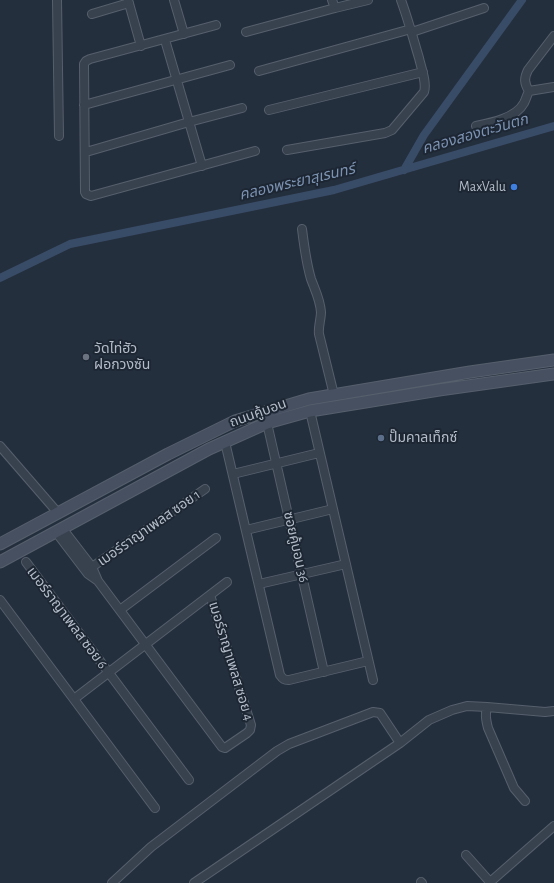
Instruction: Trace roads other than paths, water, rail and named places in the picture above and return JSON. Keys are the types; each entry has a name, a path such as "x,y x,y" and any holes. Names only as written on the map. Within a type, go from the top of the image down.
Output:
{"main road":[{"name":"ถนนคู้บอน","path":"1,543 168,454 235,421 309,399 470,372 554,360"},
{"name":"ถนนคู้บอน","path":"0,562 209,449 267,423 310,411 554,374"},
{"path":"422,381 424,393"}],"street":[{"path":"57,0 59,136"},
{"path":"174,0 184,34"},
{"path":"246,32 333,4 368,0"},
{"path":"287,150 385,133 392,130 424,92 423,72 401,0"},
{"path":"92,14 129,2 141,46"},
{"path":"258,71 411,30 484,8"},
{"path":"216,25 86,61 84,64 86,194 90,196 254,152"},
{"path":"529,91 524,82 525,76 554,36"},
{"path":"165,40 202,166"},
{"path":"84,106 230,65"},
{"path":"269,110 423,72"},
{"path":"529,91 554,87"},
{"path":"476,126 490,123 517,111 524,103 529,91"},
{"path":"86,152 242,108"},
{"path":"302,229 311,280 318,298 320,312 319,334 334,395"},
{"path":"310,411 373,680"},
{"name":"ซอยคู้บอน 36","path":"267,423 324,672"},
{"path":"225,442 280,675 284,680 289,680 368,661"},
{"path":"0,446 58,513"},
{"path":"233,474 319,453"},
{"name":"เมอร์ราญาเพลส ซอย 1","path":"92,567 206,489"},
{"path":"246,530 333,509"},
{"path":"59,530 92,567 98,581 146,645"},
{"path":"59,530 88,574 98,581"},
{"path":"120,610 216,538"},
{"name":"เมอร์ราญาเพลส ซอย 6","path":"26,562 189,780"},
{"path":"259,584 346,564"},
{"path":"74,699 227,582"},
{"name":"เมอร์ราญาเพลส ซอย 4","path":"146,645 222,747 228,747 247,733 251,728 210,595"},
{"path":"0,600 155,808"},
{"path":"194,883 400,743 429,720 452,710 467,706 546,712 554,711"},
{"path":"487,707 485,715 488,728 514,788 525,802"},
{"path":"112,883 151,847 277,751 289,744 373,712 380,713 400,743"},
{"path":"466,855 490,883 554,826"}],"waterway":[{"name":"คลองพระยาสุเรนทร์","path":"404,170 424,135 522,0"},
{"name":"คลองพระยาสุเรนทร์","path":"0,278 70,244 334,190 554,126"}],"place":[{"name":"MaxValu","path":"514,187"},
{"name":"วัดไท่ฮัว ฝอกวงซัน","path":"86,357"},
{"name":"ปั๊มคาลเท็กซ์","path":"381,438"}],"water label":[{"name":"คลองสองตะวันตก","path":"475,134"}]}
